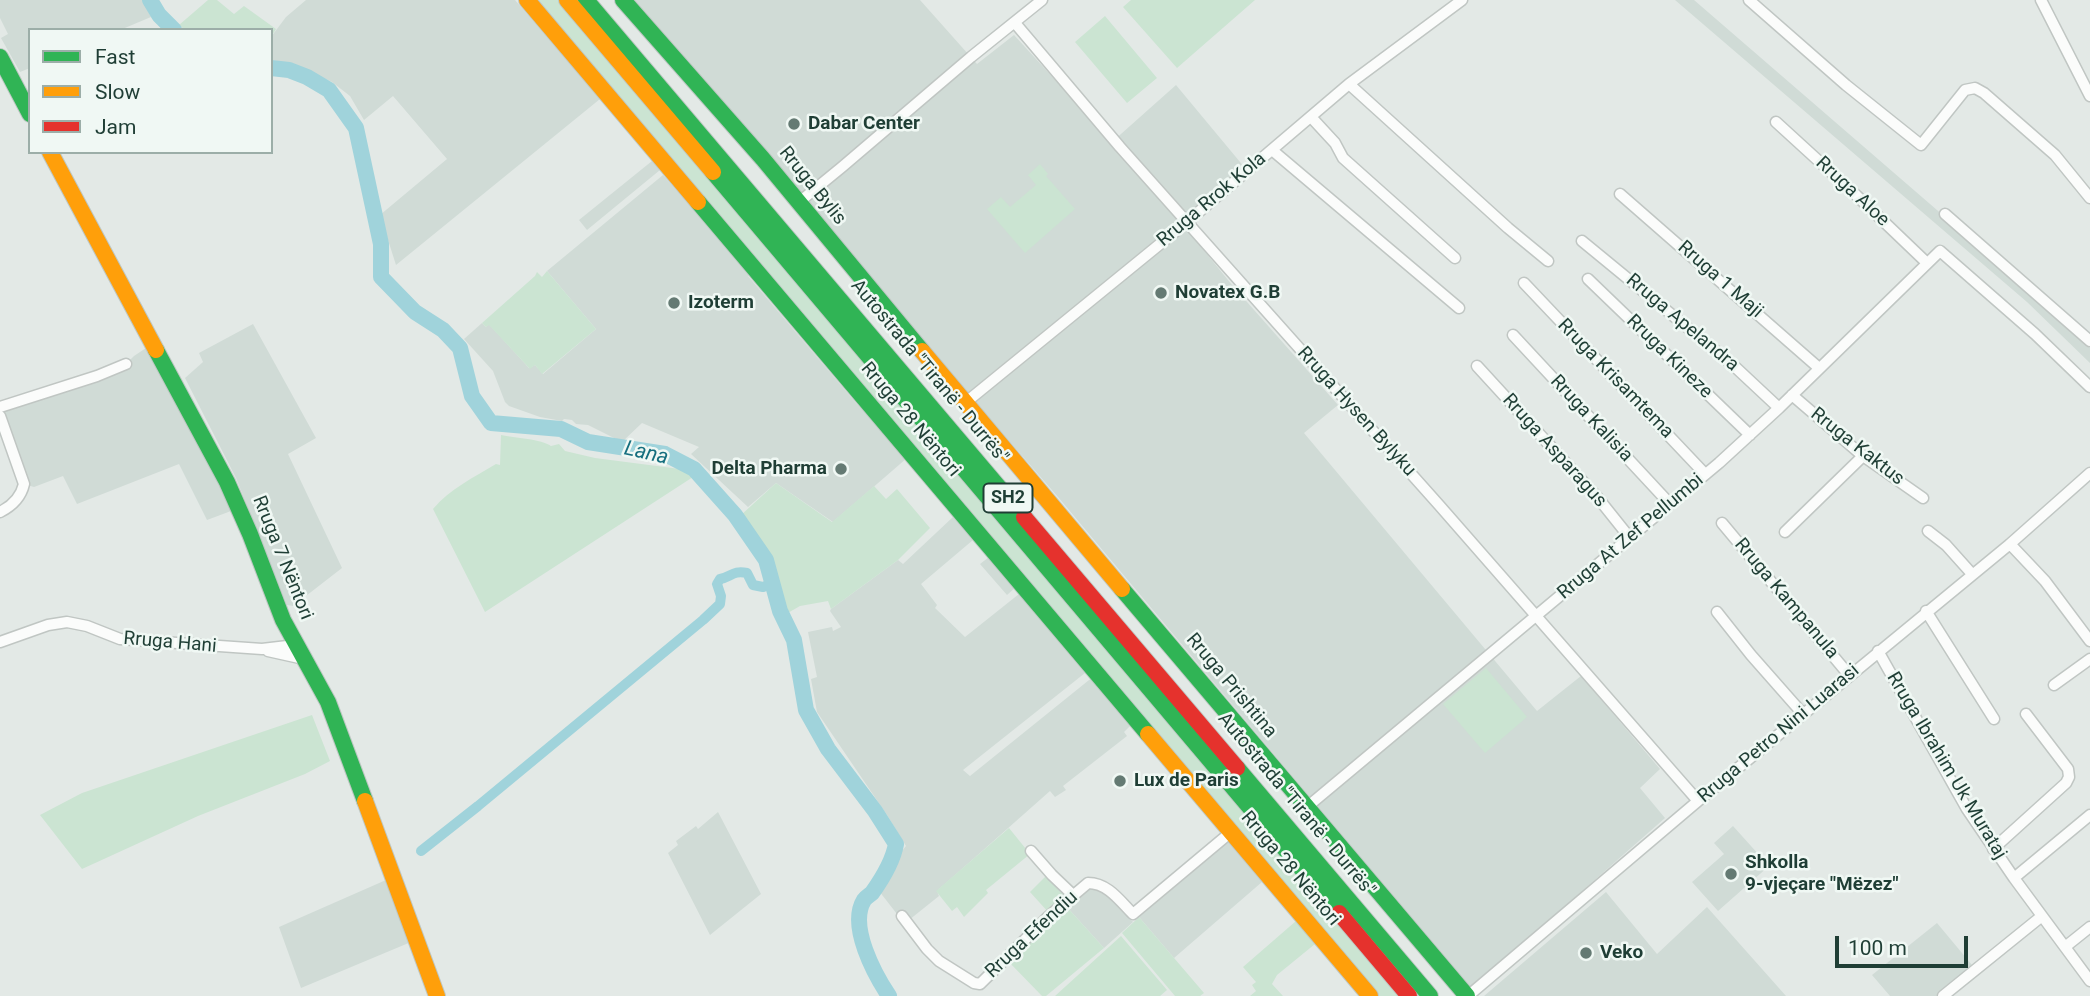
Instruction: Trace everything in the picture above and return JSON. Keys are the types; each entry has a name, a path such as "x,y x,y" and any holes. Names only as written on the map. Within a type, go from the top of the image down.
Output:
{"main road":[{"name":"Rruga 28 Nëntori","path":"527,0 1370,996"},
{"name":"Autostrada \"Tiranë - Durrës\"","path":"568,0 1409,996"},
{"name":"Autostrada \"Tiranë - Durrës\"","path":"586,0 1430,996"},
{"name":"Rruga Bylis","path":"623,0 763,159 965,403"},
{"path":"0,57 28,110"},
{"name":"Rruga 7 Nëntori","path":"51,154 227,482 283,620 328,702 437,996"},
{"name":"Rruga Prishtina","path":"965,403 1467,996"}],"street":[{"path":"798,203 1042,0"},
{"name":"Rruga Rrok Kola","path":"965,403 1187,222 1349,84 1462,0"},
{"path":"1749,0 1846,85 1921,145 1965,90 1975,88 2055,155 2090,198"},
{"path":"2041,0 2090,96"},
{"name":"Rruga Hysen Bylyku","path":"1015,23 1064,83 1698,801"},
{"path":"1349,84 1548,261"},
{"path":"1311,117 1335,143 1343,158 1455,258"},
{"name":"Rruga Aloe","path":"1776,122 1927,263"},
{"path":"1272,150 1459,308"},
{"name":"Rruga 1 Maji","path":"1620,194 1819,368"},
{"path":"1945,214 2090,341"},
{"name":"Rruga Apelandra","path":"1582,240 1733,365 1779,408"},
{"name":"Rruga At Zef Pellumbi","path":"1307,807 1750,435 1940,251 2035,334 2090,387"},
{"name":"Rruga Kineze","path":"1588,279 1750,435"},
{"name":"Rruga Krisamtema","path":"1524,283 1705,474"},
{"name":"Rruga Kalisia","path":"1513,335 1670,504"},
{"path":"0,407 126,364"},
{"name":"Rruga Asparagus","path":"1477,366 1598,498 1630,538"},
{"name":"Rruga Kaktus","path":"1793,395 1863,456 1923,498"},
{"path":"0,416 3,434 24,484 15,502 0,512"},
{"path":"1785,532 1863,456"},
{"name":"Rruga Petro Nini Luarasi","path":"1467,996 1849,675 2010,544 2090,473"},
{"name":"Rruga Kampanula","path":"1722,523 1849,675"},
{"path":"1928,531 1946,545 1972,574"},
{"path":"2010,544 2045,581 2090,641"},
{"path":"1926,611 1994,719"},
{"path":"1717,612 1803,714"},
{"name":"Rruga Hani","path":"0,642 48,625 67,622 87,626 120,639 300,652"},
{"name":"Rruga Ibrahim Uk Murataj","path":"1878,652 1967,809 1993,849 2090,981"},
{"path":"2054,685 2090,659"},
{"path":"1993,849 2066,783 2069,777 2068,769 2026,715"},
{"path":"2014,878 2090,815"},
{"name":"Rruga Efendiu","path":"902,916 939,961 980,984 1049,916 1088,883 1101,884 1133,914 1231,832"},
{"path":"1031,851 1073,895"},
{"path":"1943,996 2042,916"},
{"path":"2065,947 2090,928"}],"shaded area":[{"path":"0,0 143,0 151,17 125,28 28,28 28,69 20,72 1,38 8,34 0,18"},
{"path":"306,0 515,0 600,99 396,265 380,215 447,159 393,96 364,120 350,96 332,82 294,64 273,60 273,34 286,17"},
{"path":"634,0 920,0 977,64 1014,35 1112,142 1176,85 1250,174 1185,227 1232,285 1338,405 1304,433 1537,711 1581,676 1660,769 1640,788 1665,818 1471,989 1058,497 884,297 802,194"},
{"path":"1675,0 1694,0 2011,274 2090,348 2090,363 2027,302"},
{"path":"652,161 660,170 587,230 579,220"},
{"path":"663,175 750,274 748,276 856,403 907,458 833,522 776,483 748,507 691,454 699,447 642,423 622,442 588,425 576,424 572,420 540,417 509,406 493,371 464,339 482,323 486,327 489,324 529,368 535,365 543,374 596,329 547,271"},
{"path":"253,324 316,438 288,454 342,568 293,606 287,605 236,478 185,378 203,362 199,353"},
{"path":"152,344 239,508 207,520 179,464 77,504 63,476 34,487 24,484 0,407 126,364"},
{"path":"953,517 973,540 921,584 937,605 935,608 965,637 1019,594 1085,673 963,770 970,776 1094,676 1133,723 1124,732 1127,736 1063,786 1066,790 1055,797 1050,791 937,891 939,896 909,920 903,910 897,914 879,891 906,846 817,712 811,679 817,677 808,632 832,627 833,631 841,627 831,609 898,560 903,564"},
{"path":"989,557 1016,587 1007,595 980,564"},
{"path":"718,812 761,894 710,935 668,853 678,845 676,841 696,826 698,829"},
{"name":"Shkolla 9-vjeçare \"Mëzez\"","path":"1733,826 1769,866 1718,911 1692,882 1724,854 1714,843"},
{"path":"1228,842 1262,882 1174,958 1139,917"},
{"path":"386,880 411,942 301,988 279,927"},
{"path":"1097,887 1113,899 1133,922 1104,948 1066,906 1086,889"},
{"path":"1606,892 1657,954 1707,907 1786,996 1484,996"},
{"path":"1937,923 1972,965 1936,996 1890,996 1872,975"}],"green space":[{"path":"208,0 217,0 234,14 244,6 276,29 273,34 273,28 183,28 179,25"},
{"path":"536,0 560,0 1403,996 1379,996"},
{"path":"1131,0 1255,0 1177,68 1123,7"},
{"path":"1105,16 1157,78 1127,103 1075,42"},
{"path":"1040,164 1048,174 1046,176 1075,209 1025,253 987,209 1001,197 1010,207 1036,185 1028,175"},
{"path":"547,271 596,329 542,374 535,365 530,369 489,325 486,327 482,323 537,272 542,277"},
{"path":"501,435 535,440 551,446 559,444 565,451 595,458 680,469 693,477 485,612 433,509 463,484 496,464 500,465"},
{"path":"776,483 832,522 874,486 886,499 897,489 930,528 898,560 831,609 828,601 800,606 786,614 770,559 740,516"},
{"path":"1486,668 1527,717 1485,753 1443,704"},
{"path":"312,715 330,761 305,774 198,816 82,869 40,815 82,793"},
{"path":"1009,828 1030,854 986,890 988,893 964,917 957,907 952,911 936,891"},
{"path":"1048,874 1066,895 1049,913 1030,892"},
{"path":"1066,906 1104,948 1046,996 1042,996 1008,961"},
{"path":"1139,917 1204,993 1200,996 1175,996 1122,933"},
{"path":"1296,921 1315,944 1277,975 1272,984 1283,996 1250,996 1256,991 1252,985 1256,982 1243,967"},
{"path":"1121,936 1167,990 1160,996 1055,996"}],"waterway":[{"name":"Lana","path":"150,0 159,15 172,28"},
{"name":"Lana","path":"273,68 289,70 329,90 356,128 381,244 381,277 415,312 443,330 460,348 472,396 491,423 561,429 588,442 665,454 694,469 735,515 766,560 780,611 794,640 806,710 828,749 875,811 896,844 883,876 864,900 859,923 865,950 889,996"},
{"path":"421,851 703,620 720,604 721,596 717,584 720,579 742,572 747,573 753,585 763,587 771,584"}],"traffic: fast":[{"path":"586,0 1024,517"},
{"path":"623,0 763,159 922,351"},
{"path":"0,57 28,110"},
{"path":"713,172 1339,913"},
{"path":"698,202 1148,734"},
{"path":"156,350 227,482 283,620 328,702 365,801"},
{"path":"1122,589 1467,996"},
{"path":"1237,768 1430,996"}],"traffic: slow":[{"path":"527,0 698,202"},
{"path":"567,0 713,172"},
{"path":"51,154 156,350"},
{"path":"922,351 1122,589"},
{"path":"1148,734 1370,996"},
{"path":"365,801 437,996"}],"traffic: jam":[{"path":"1024,517 1237,768"},
{"path":"1339,913 1409,996"}],"place":[{"name":"Dabar Center","path":"794,124"},
{"name":"Novatex G.B","path":"1161,293"},
{"name":"Izoterm","path":"674,303"},
{"name":"Delta Pharma","path":"841,469"},
{"name":"Lux de Paris","path":"1120,781"},
{"name":"Shkolla 9-vjeçare \"Mëzez\"","path":"1731,874"},
{"name":"Veko","path":"1586,953"}]}
